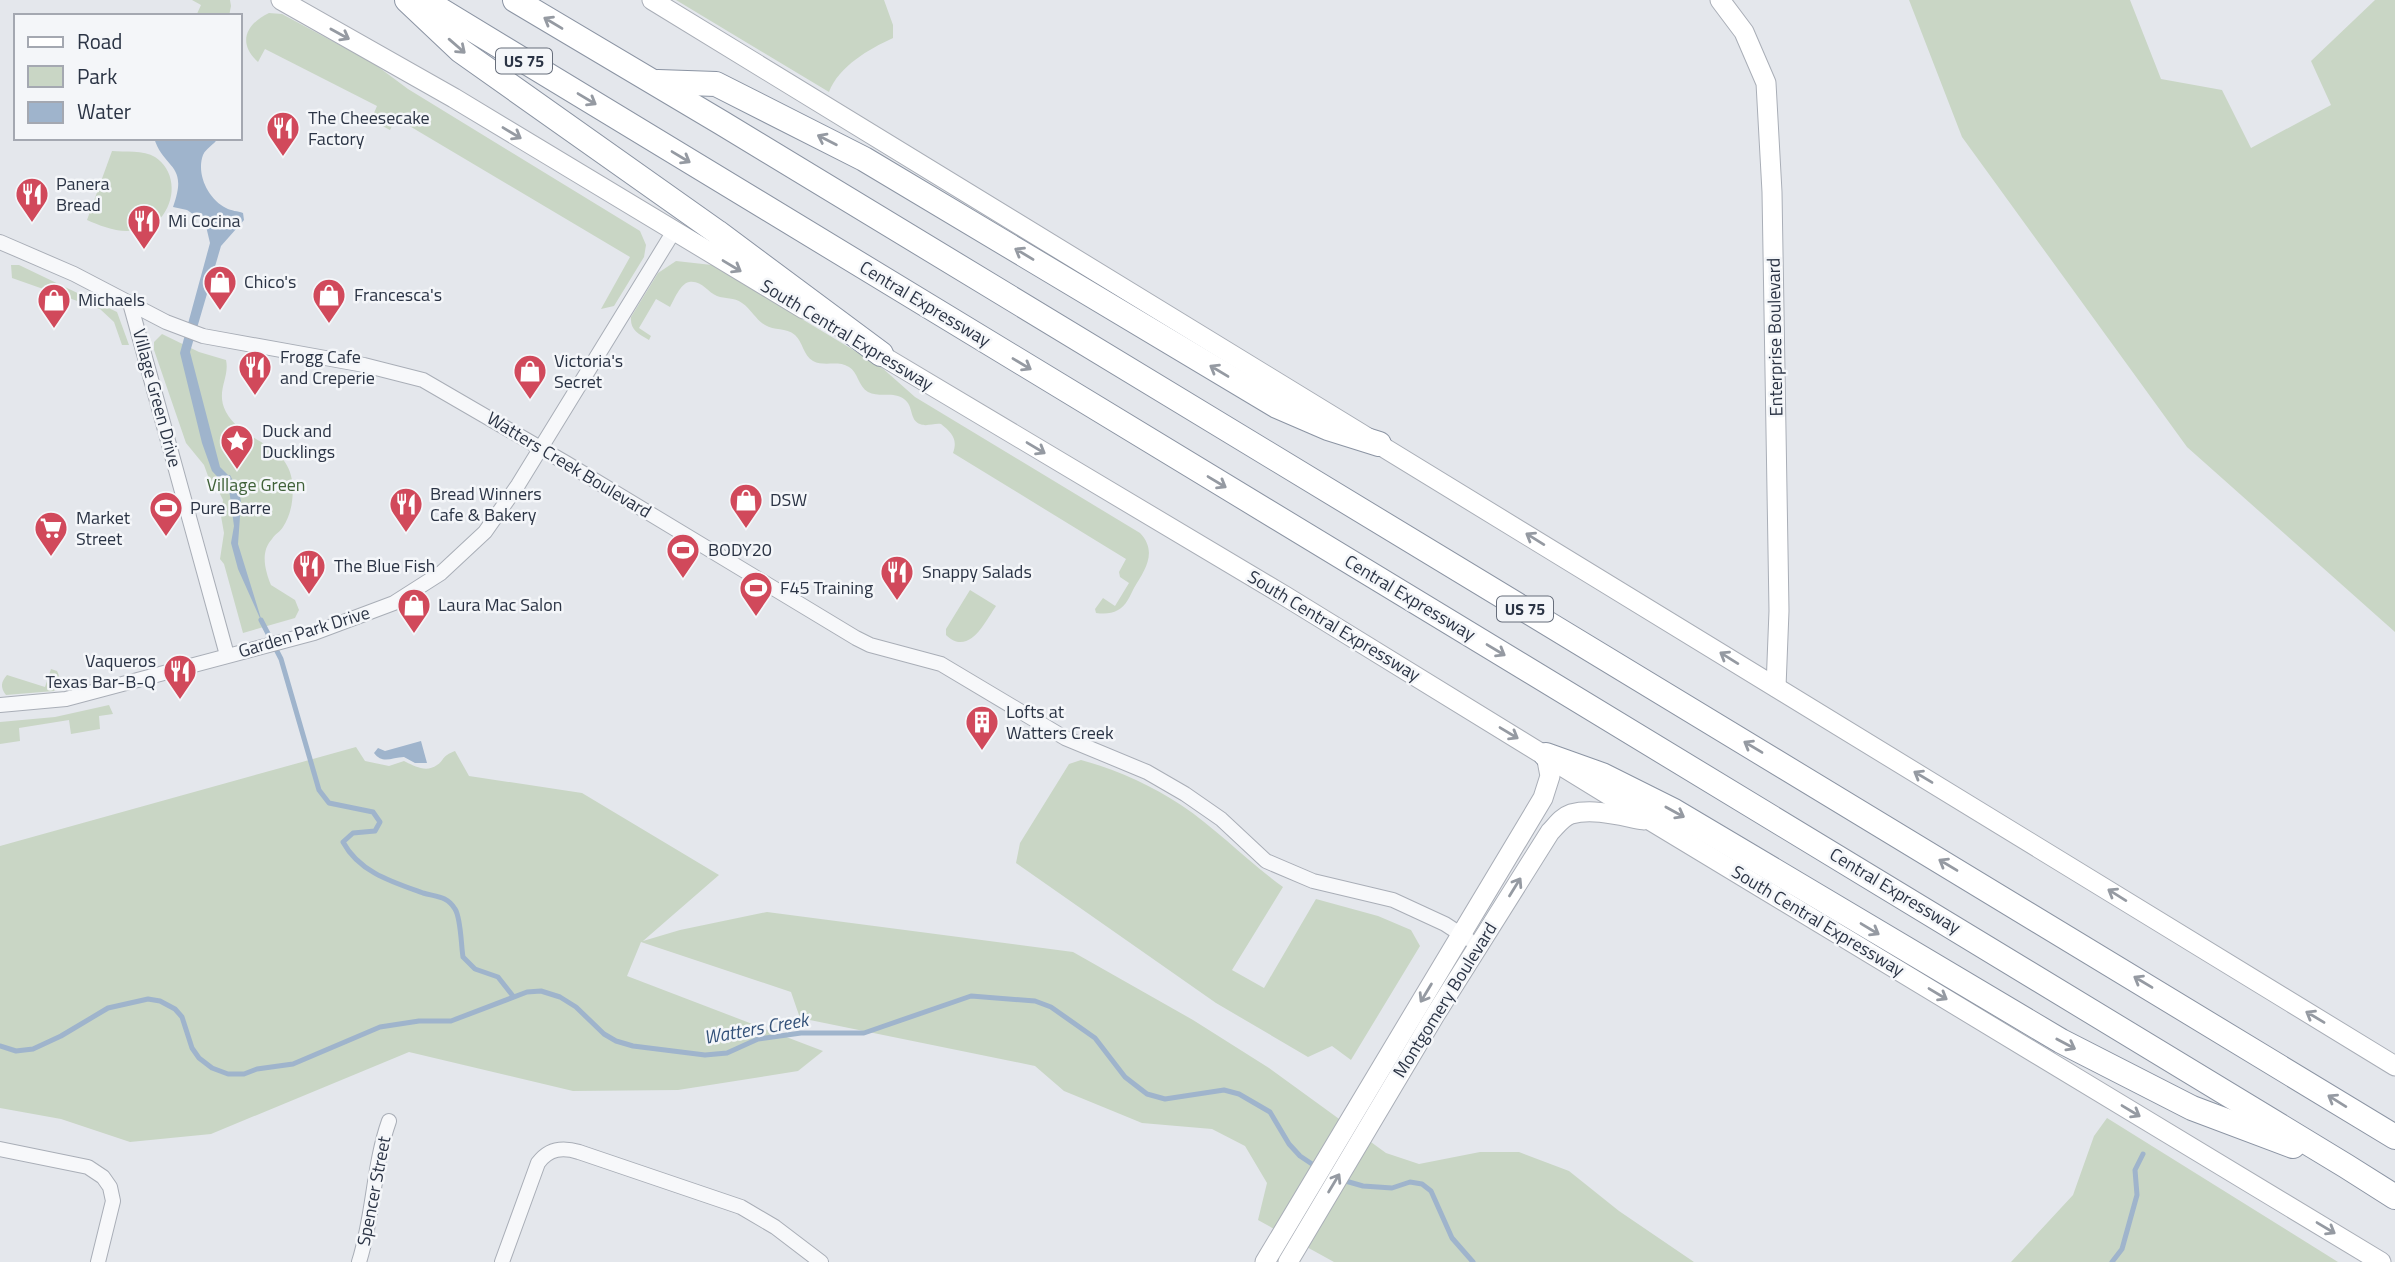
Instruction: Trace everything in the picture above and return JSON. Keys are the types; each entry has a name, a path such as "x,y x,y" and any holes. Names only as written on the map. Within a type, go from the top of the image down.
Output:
{"highway":[{"path":"407,0 461,51 717,232 881,354"},
{"name":"Central Expressway","path":"424,0 2347,1166 2395,1198"},
{"name":"US 75","path":"515,0 2395,1137"},
{"path":"654,82 716,84 864,159 1277,406 1328,428 1379,444"},
{"path":"1546,755 1602,775 1674,811 1969,988 2073,1047 2192,1108 2347,1166"}],"main road":[{"name":"South Central Expressway","path":"281,0 454,98 881,354 2381,1262"},
{"path":"652,0 2395,1066"},
{"name":"Enterprise Boulevard","path":"1720,0 1744,32 1766,83 1772,192 1778,522 1776,687"},
{"name":"Montgomery Boulevard","path":"1265,1262 1291,1237 1383,1083 1461,935 1543,798 1550,776 1546,755"},
{"name":"Montgomery Boulevard","path":"1383,1083 1478,945 1550,832 1563,819 1571,814 1600,813 1651,821"},
{"name":"Montgomery Boulevard","path":"1288,1262 1291,1237"}],"street":[{"name":"Garden Park Drive","path":"0,705 66,699 291,639 394,603 441,573 485,532 542,448 674,231"},
{"name":"Watters Creek Boulevard","path":"0,243 74,274 170,323 203,336 415,377 542,448 863,641 941,664 1065,738 1147,772 1185,793 1221,819 1266,861 1313,881 1394,900 1445,924 1478,945"},
{"name":"Village Green Drive","path":"130,303 227,655"},
{"name":"Spencer Street","path":"359,1262 368,1232 377,1162 389,1121"},
{"path":"0,1149 88,1167 103,1177 110,1186 113,1201 97,1262"},
{"path":"502,1262 538,1163 548,1153 561,1149 592,1156 741,1207 775,1227 821,1262"}],"green space":[{"path":"192,0 230,0 231,6 229,14 197,14 201,5"},
{"path":"676,0 884,0 893,25 893,38 847,66 829,92"},
{"path":"1909,0 2130,0 2161,79 2222,90 2251,148 2331,105 2311,61 2375,0 2395,0 2395,632 2187,447 1962,137"},
{"path":"269,13 282,14 373,63 408,89 640,231 646,245 644,257 614,306 601,309 630,257 396,118 390,130 371,120 377,106 265,49 258,62 248,48 247,34 261,17"},
{"path":"112,151 150,155 166,168 172,191 167,208 154,223 123,231 87,220"},
{"path":"676,261 712,265 880,366 915,397 1140,533 1148,547 1148,561 1126,603 1113,612 1096,613 1095,609 1103,598 1115,606 1129,583 1120,577 1119,572 1126,559 953,453 954,440 948,430 941,424 925,425 917,422 904,399 896,395 868,392 852,369 845,365 813,361 795,335 765,325 739,301 717,296 701,284 689,282 680,289 670,307 656,299 639,328 651,336 649,340 638,334 633,328 631,317 658,273"},
{"path":"11,265 19,265 117,312 129,345 122,345 114,322 100,309 12,278"},
{"name":"Village Green","path":"162,334 199,352 226,360 222,398 226,412 242,430 273,450 288,467 293,486 290,510 283,527 268,544 265,561 271,585 295,600 299,610 295,618 243,633 224,564 220,559 224,533 221,516 223,500 219,492 212,487 204,465 186,443 154,350 154,342"},
{"path":"970,590 996,606 976,635 962,642 954,641 946,635 946,629"},
{"path":"51,669 57,671 59,677 59,684 54,691 6,695 2,687 7,675 45,687"},
{"path":"109,705 113,714 99,716 100,729 71,734 69,720 19,728 20,741 0,744 0,722 55,717"},
{"path":"356,747 365,761 389,766 404,761 424,769 437,765 455,751 469,776 582,793 719,875 643,941 680,930 767,912 1073,952 1193,1020 1269,1068 1386,1153 1419,1164 1480,1152 1519,1152 1569,1171 1619,1211 1694,1262 1334,1262 1258,1220 1267,1183 1245,1146 1212,1129 1142,1123 1064,1091 1035,1066 800,1018 791,992 641,942 627,976 823,1051 798,1071 678,1090 573,1091 409,1052 211,1134 130,1142 61,1119 0,1108 0,846"},
{"path":"1081,760 1132,778 1158,791 1194,814 1283,887 1232,970 1264,988 1316,899 1378,916 1411,930 1420,946 1351,1060 1332,1046 1308,1057 1216,1003 1016,863 1020,843 1069,764"},
{"path":"2107,1118 2338,1262 2011,1262 2073,1195 2094,1136"}],"water":[{"path":"155,140 216,140 203,155 202,178 214,199 228,209 243,213 244,220 221,246 190,352 220,467 230,475 240,495 238,544 263,625 238,569 231,543 234,526 229,489 212,471 202,443 180,353 210,243 205,222 187,210 173,207 177,193 177,174"},
{"path":"421,741 427,763 415,763 404,757 384,760 374,753 378,748 385,751"}],"waterway":[{"path":"261,620 281,659 319,790 329,803 373,812 380,822 375,831 353,833 343,842 358,861 377,875 449,902 458,919 463,957 475,969 498,977 513,996"},
{"name":"Watters Creek","path":"0,1046 16,1051 33,1049 108,1008 148,999 160,1001 175,1009 182,1017 192,1048 199,1058 212,1068 228,1074 244,1074 257,1069 293,1064 380,1027 419,1021 451,1021 527,992 541,991 560,997 616,1041 633,1046 705,1055 727,1053 758,1039 801,1033 864,1033 971,996 1035,1001 1051,1007 1095,1038 1125,1077 1147,1094 1165,1099 1224,1090 1239,1094 1270,1112 1289,1144 1300,1156 1318,1168"},
{"path":"2112,1262 2122,1249 2137,1195 2135,1170 2143,1154"},
{"name":"Watters Creek","path":"1342,1180 1363,1186 1392,1188 1410,1182 1422,1184 1431,1191 1452,1238 1473,1262"}],"place":[{"name":"The Cheesecake Factory","path":"283,158"},
{"name":"Panera Bread","path":"32,224"},
{"name":"Mi Cocina","path":"144,251"},
{"name":"Chico's","path":"220,312"},
{"name":"Francesca's","path":"329,325"},
{"name":"Michaels","path":"54,330"},
{"name":"Frogg Cafe and Creperie","path":"255,397"},
{"name":"Victoria's Secret","path":"530,401"},
{"name":"Duck and Ducklings","path":"237,471"},
{"name":"DSW","path":"746,530"},
{"name":"Bread Winners Cafe & Bakery","path":"406,534"},
{"name":"Pure Barre","path":"166,538"},
{"name":"Market Street","path":"51,558"},
{"name":"BODY20","path":"683,580"},
{"name":"The Blue Fish","path":"309,596"},
{"name":"Snappy Salads","path":"897,602"},
{"name":"F45 Training","path":"756,618"},
{"name":"Laura Mac Salon","path":"414,635"},
{"name":"Vaqueros Texas Bar-B-Q","path":"180,701"},
{"name":"Lofts at Watters Creek","path":"982,752"}]}
